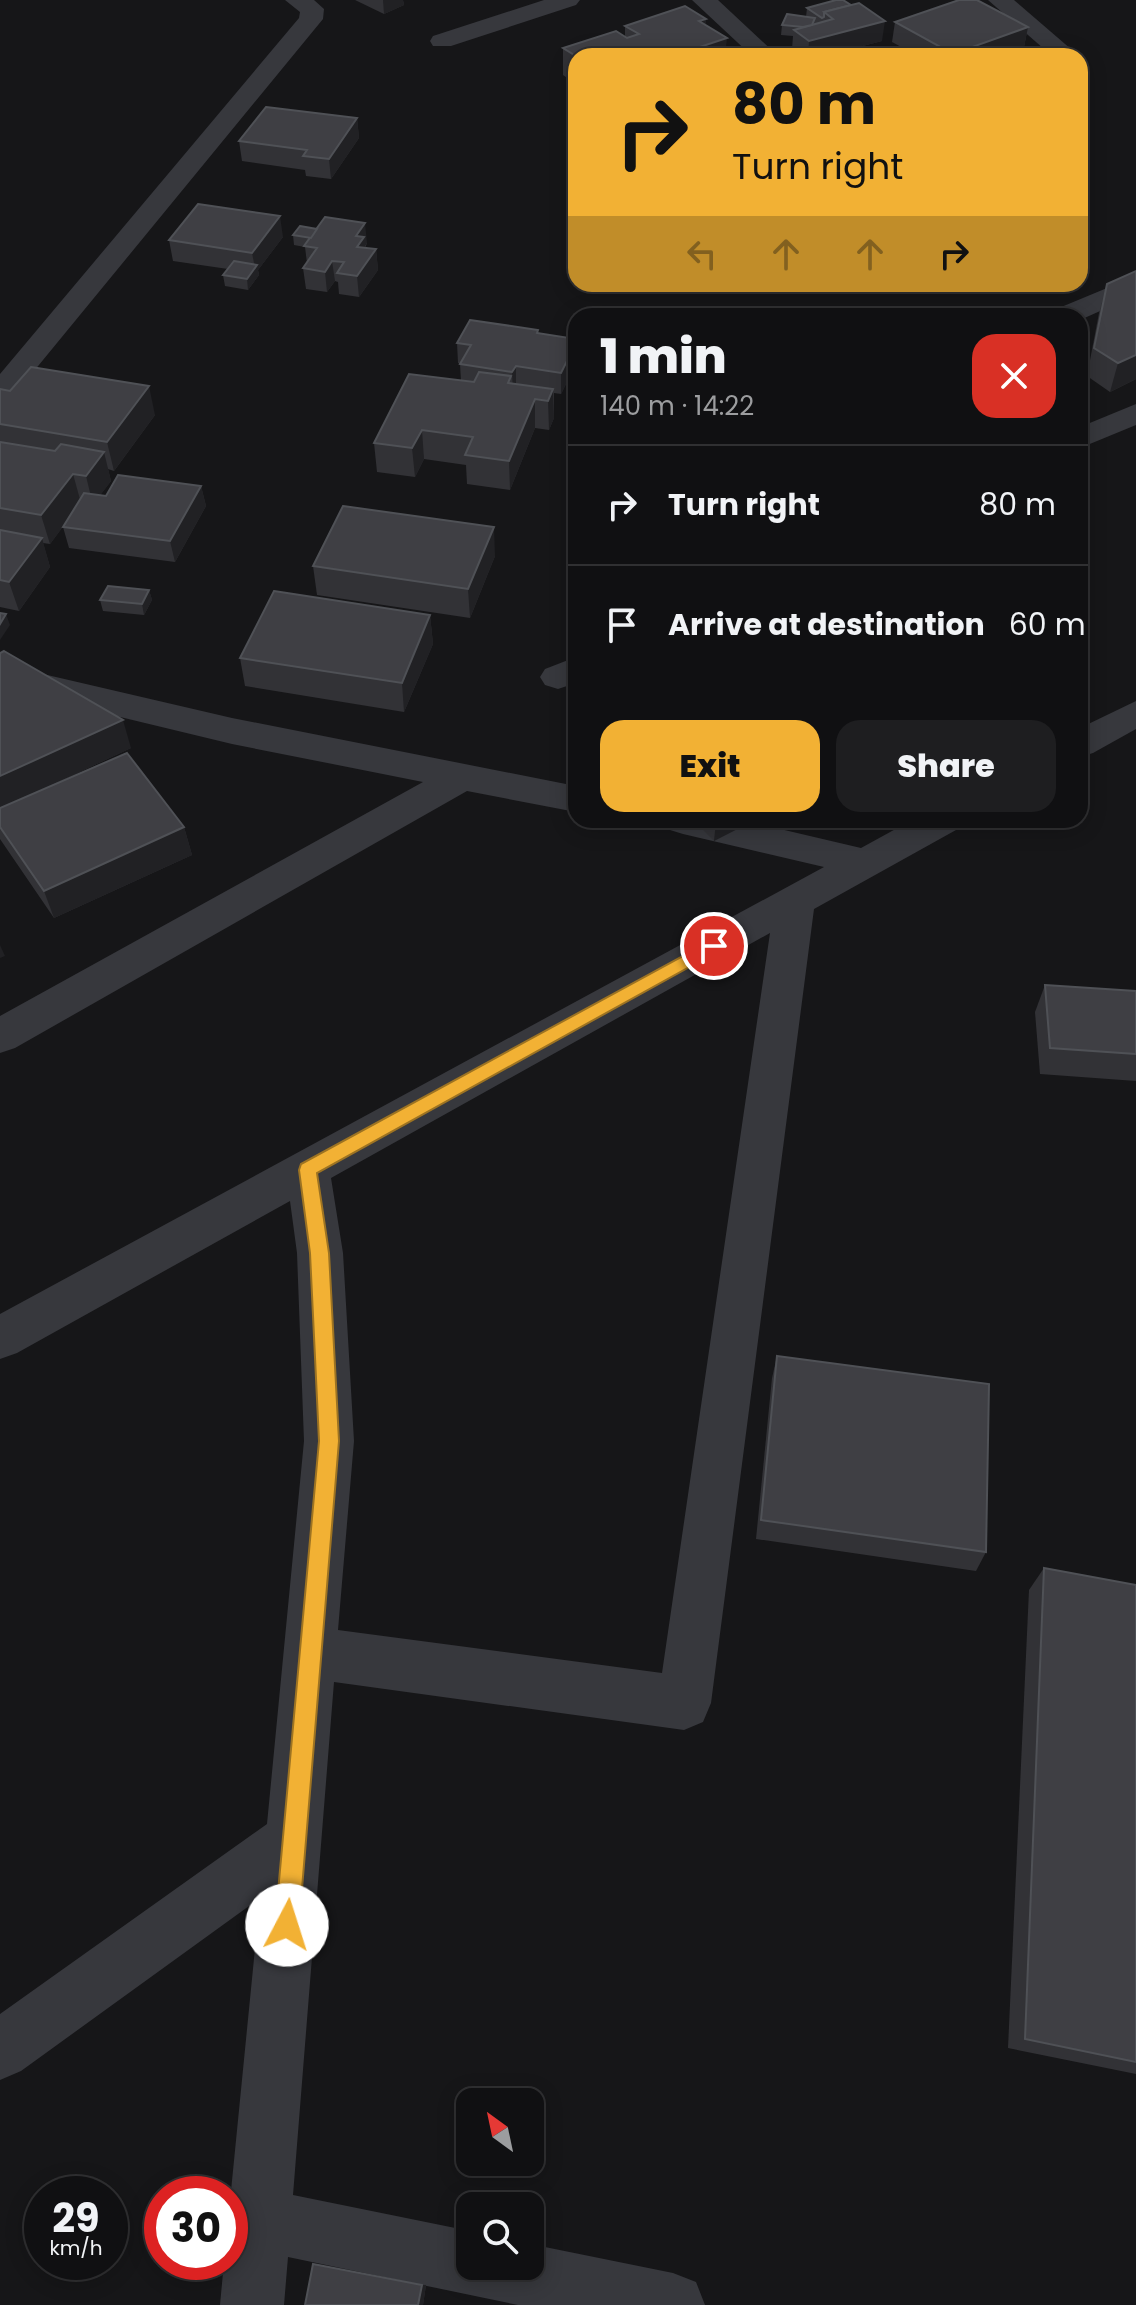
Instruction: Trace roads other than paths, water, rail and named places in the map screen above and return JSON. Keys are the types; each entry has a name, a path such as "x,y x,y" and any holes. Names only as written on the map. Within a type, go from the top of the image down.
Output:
{"street":[{"path":"0,393 311,19 312,9 297,0"},
{"path":"442,41 568,0"},
{"path":"704,0 757,48"},
{"path":"1000,0 1057,48"},
{"path":"1081,308 1136,285"},
{"path":"1088,435 1136,413"},
{"path":"0,676 232,731 568,797"},
{"path":"1088,740 1136,713"},
{"path":"0,1036 463,776"},
{"path":"717,828 866,863"},
{"path":"0,1338 929,828"},
{"path":"311,1653 684,1703 795,901"},
{"path":"252,2305 329,1441 320,1253 308,1170"},
{"path":"0,2050 296,1837"},
{"path":"260,2220 456,2260"},
{"path":"544,2278 673,2305"}]}
